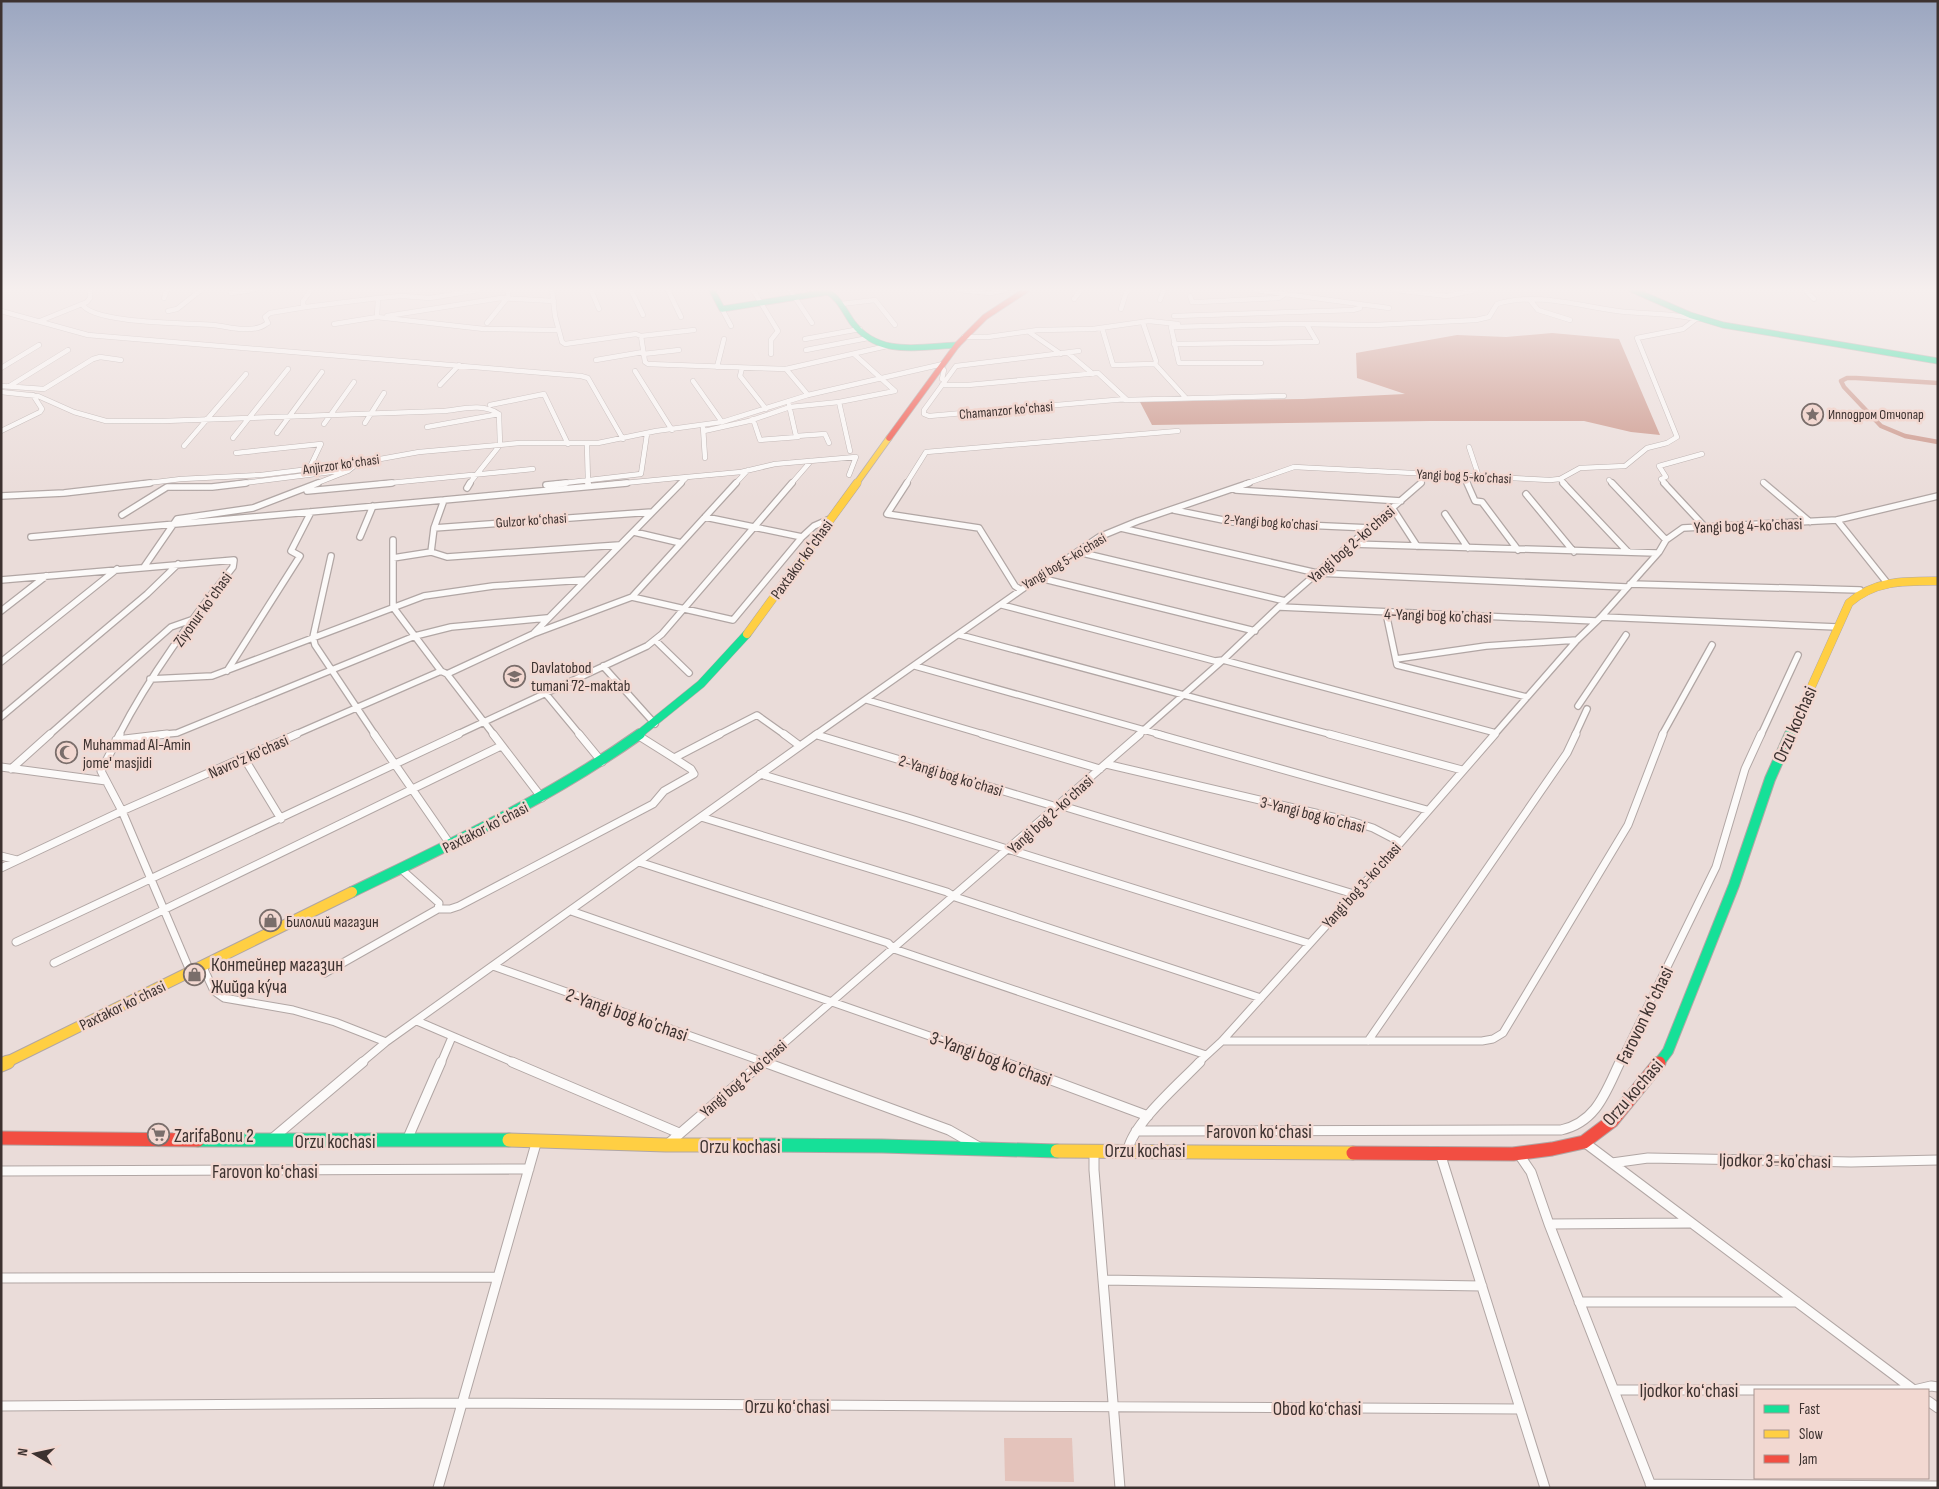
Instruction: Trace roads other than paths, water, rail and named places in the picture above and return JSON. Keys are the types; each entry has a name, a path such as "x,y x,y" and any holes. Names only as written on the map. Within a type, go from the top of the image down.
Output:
{"main road":[{"name":"Paxtakor koʻchasi","path":"1,1065 542,798 602,762 639,736 702,682 740,643 889,436 947,359"},
{"path":"1860,590 1888,584 1938,581"},
{"name":"Orzu kochasi","path":"1,1138 537,1140 666,1146 882,1146 984,1150 1518,1154 1584,1142 1612,1120 1668,1051 1734,885 1770,780 1846,608 1860,590"}],"street":[{"path":"1,368 15,359"},
{"path":"8,387 53,359"},
{"path":"1,386 44,389 92,359"},
{"path":"388,359 588,378 623,439"},
{"path":"644,359 648,364 786,369 829,359"},
{"path":"717,366 719,359"},
{"path":"704,458 703,428 754,419 790,407 839,402 895,391 860,359"},
{"name":"Chamanzor koʻchasi","path":"1013,359 956,366 924,410 924,414 929,416 964,414 1125,400 1284,396"},
{"path":"1076,359 1094,374 1098,373 1126,398 1125,400"},
{"path":"1111,359 1113,365 1155,364"},
{"path":"1155,359 1155,364 1185,397"},
{"path":"1176,359 1177,363 1180,364 1261,363"},
{"path":"1628,552 1560,479 1580,468 1625,466 1631,463 1642,451 1677,437 1645,359"},
{"path":"440,385 459,365"},
{"path":"942,366 944,370 942,379 944,382"},
{"name":"Anjirzor koʻchasi","path":"1,496 64,493 181,479 232,477 310,469 358,463 418,452 500,444 541,442 587,444 672,430 703,428 808,395 942,366"},
{"path":"742,368 740,376 766,409"},
{"path":"233,438 288,369"},
{"path":"786,369 808,395"},
{"path":"635,371 672,430"},
{"path":"277,433 322,372"},
{"path":"184,446 246,374"},
{"name":"Chamanzor koʻchasi","path":"944,382 968,385 1094,374"},
{"path":"693,381 722,422"},
{"path":"324,424 354,382"},
{"path":"1,392 33,395 92,418 106,421 249,418 492,408 499,414 500,444 467,488"},
{"path":"364,423 384,394"},
{"path":"490,405 544,394 568,444"},
{"path":"1,431 40,412 41,404 33,395"},
{"path":"787,401 796,436 798,437"},
{"path":"839,402 850,451"},
{"path":"427,426 499,414"},
{"path":"754,419 760,440 825,434 829,443"},
{"name":"Yangi bog 5-koʼchasi","path":"1178,431 931,451 924,454 887,514 979,528 1015,586 1021,590 1099,537 1172,509 1298,466 1426,475 1560,479"},
{"path":"30,537 444,500 588,483 641,474 647,434"},
{"path":"236,454 321,444 310,469"},
{"path":"587,444 585,451 588,483"},
{"path":"1469,447 1479,477"},
{"path":"1702,454 1659,466 1666,476 1661,479 1704,526"},
{"path":"546,485 687,478 748,470 775,464 856,457 849,475"},
{"path":"16,942 546,694 655,640 811,461"},
{"path":"144,567 177,519 253,508 350,470 358,463"},
{"path":"307,492 533,469"},
{"path":"122,515 166,487 212,487 350,470"},
{"path":"748,470 632,597 733,620 802,537 814,526 830,519"},
{"name":"Yangi bog 2-koʼchasi","path":"666,1146 762,1061 1009,850 1185,695 1282,604 1423,481 1426,475"},
{"path":"1464,476 1475,501 1482,502 1518,550"},
{"path":"533,634 687,478"},
{"path":"1609,480 1666,540"},
{"path":"1763,482 1810,522"},
{"name":"2-Yangi bog koʼchasi","path":"1232,489 1401,501"},
{"path":"1526,494 1574,552"},
{"name":"Yangi bog 4-koʼchasi","path":"1599,619 1666,540 1682,528 1837,520 1938,496"},
{"path":"431,552 434,528 444,500"},
{"path":"360,537 373,506"},
{"name":"2-Yangi bog koʼchasi","path":"1172,509 1234,522 1371,528"},
{"path":"1392,509 1416,546"},
{"path":"226,671 300,556 291,551 311,512"},
{"name":"Gulzor koʻchasi","path":"434,528 652,512"},
{"path":"1445,514 1468,548"},
{"path":"706,517 802,537"},
{"path":"1837,520 1888,584"},
{"path":"1121,528 1317,573 1628,585 1860,590"},
{"path":"634,532 681,543"},
{"path":"394,540 393,607 542,798"},
{"path":"1351,544 1656,554"},
{"name":"Gulzor koʻchasi","path":"393,558 431,552 447,557 620,545"},
{"path":"1078,552 1282,604"},
{"path":"331,556 313,637 330,669 450,844"},
{"name":"Ziyonur koʻchasi","path":"1,580 234,560 233,567 191,620 135,704 101,771 106,781"},
{"path":"1,717 147,594 178,564"},
{"path":"1,662 117,569"},
{"path":"1,611 46,576"},
{"path":"1040,578 1255,631"},
{"path":"150,679 200,678 226,671 393,607 445,591 585,580"},
{"path":"270,1140 386,1042 1021,590"},
{"name":"Navro'z ko'chasi","path":"1,868 122,811 356,708 533,634 632,597"},
{"name":"4-Yangi bog koʼchasi","path":"1282,604 1386,612 1837,627"},
{"path":"1002,605 1215,661 1222,660 1496,732"},
{"path":"1386,612 1397,665 1527,697"},
{"path":"116,740 165,736 177,732 415,636 460,625 548,618"},
{"name":"Yangi bog 3-koʼchasi","path":"1128,1150 1130,1140 1148,1116 1206,1055 1222,1041 1577,640 1599,619"},
{"path":"11,769 171,627 191,620"},
{"path":"960,635 1462,770"},
{"path":"1578,706 1626,635"},
{"path":"655,640 689,673"},
{"path":"1396,659 1492,645 1577,640"},
{"path":"1222,1041 1482,1041 1493,1039 1503,1033 1628,825 1661,737 1712,645"},
{"name":"Farovon koʻchasi","path":"1136,1131 1533,1131 1566,1130 1579,1124 1597,1109 1716,867 1745,769 1798,655"},
{"path":"603,666 655,724"},
{"path":"915,666 1144,731"},
{"path":"546,694 602,762"},
{"path":"867,700 1103,766"},
{"path":"1368,1041 1567,752 1587,709"},
{"path":"674,758 756,715 800,746"},
{"name":"3-Yangi bog koʼchasi","path":"1144,731 1427,810"},
{"name":"2-Yangi bog koʼchasi","path":"817,735 1058,806"},
{"path":"325,973 438,909 450,909 459,906 653,804 664,792 694,774 691,769 639,736"},
{"path":"54,963 502,746"},
{"path":"244,758 281,819"},
{"name":"3-Yangi bog koʼchasi","path":"1103,766 1354,822 1373,828 1400,842"},
{"path":"1,767 106,781 122,811 190,971"},
{"path":"760,774 1308,943"},
{"path":"1058,806 1354,894"},
{"path":"702,817 938,889 954,897 1261,998"},
{"path":"1,856 17,860"},
{"path":"639,862 888,943 894,949 1206,1055"},
{"path":"401,869 439,903 438,909"},
{"path":"571,912 833,1002"},
{"path":"202,965 214,991 224,998 293,1010 335,1022 386,1042"},
{"name":"2-Yangi bog koʼchasi","path":"493,966 762,1061"},
{"name":"3-Yangi bog koʼchasi","path":"833,1002 967,1048 1148,1116"},
{"path":"417,1021 679,1133"},
{"path":"406,1141 452,1037"},
{"path":"762,1061 949,1130 984,1150"},
{"path":"438,1488 537,1140"},
{"path":"1584,1142 1913,1389"},
{"path":"1094,1150 1094,1170 1120,1488"},
{"path":"1440,1153 1545,1488"},
{"name":"Ijodkor koʻchasi","path":"1518,1154 1531,1172 1549,1224 1651,1486 1938,1486"},
{"name":"Ijodkor 3-koʼchasi","path":"1612,1162 1648,1158 1850,1162 1938,1160"},
{"name":"Farovon koʻchasi","path":"1,1171 528,1169"},
{"path":"1549,1224 1691,1223"},
{"path":"1,1278 497,1277"},
{"path":"1103,1280 1482,1286"},
{"path":"1579,1302 1798,1302"},
{"name":"Ijodkor koʻchasi","path":"1918,1389 1931,1386 1938,1387"},
{"name":"Ijodkor koʻchasi","path":"1614,1390 1754,1390"},
{"path":"1,1406 461,1403"},
{"name":"Orzu koʻchasi","path":"461,1403 1113,1406"},
{"name":"Obod koʻchasi","path":"1113,1406 1520,1409"}],"waterway":[{"path":"1938,383 1856,378 1847,378 1841,381 1844,387 1881,426 1905,436 1938,442"}],"place":[{"name":"Ипподром Отчопар","path":"1812,414"},
{"name":"Davlatobod tumani 72-maktab","path":"515,676"},
{"name":"Muhammad Al-Amin jome' masjidi","path":"67,753"},
{"name":"Билолий магазин","path":"270,921"},
{"name":"Контейнер магазин Жийда ку́ча","path":"195,975"},
{"name":"ZarifaBonu 2","path":"158,1135"}]}
